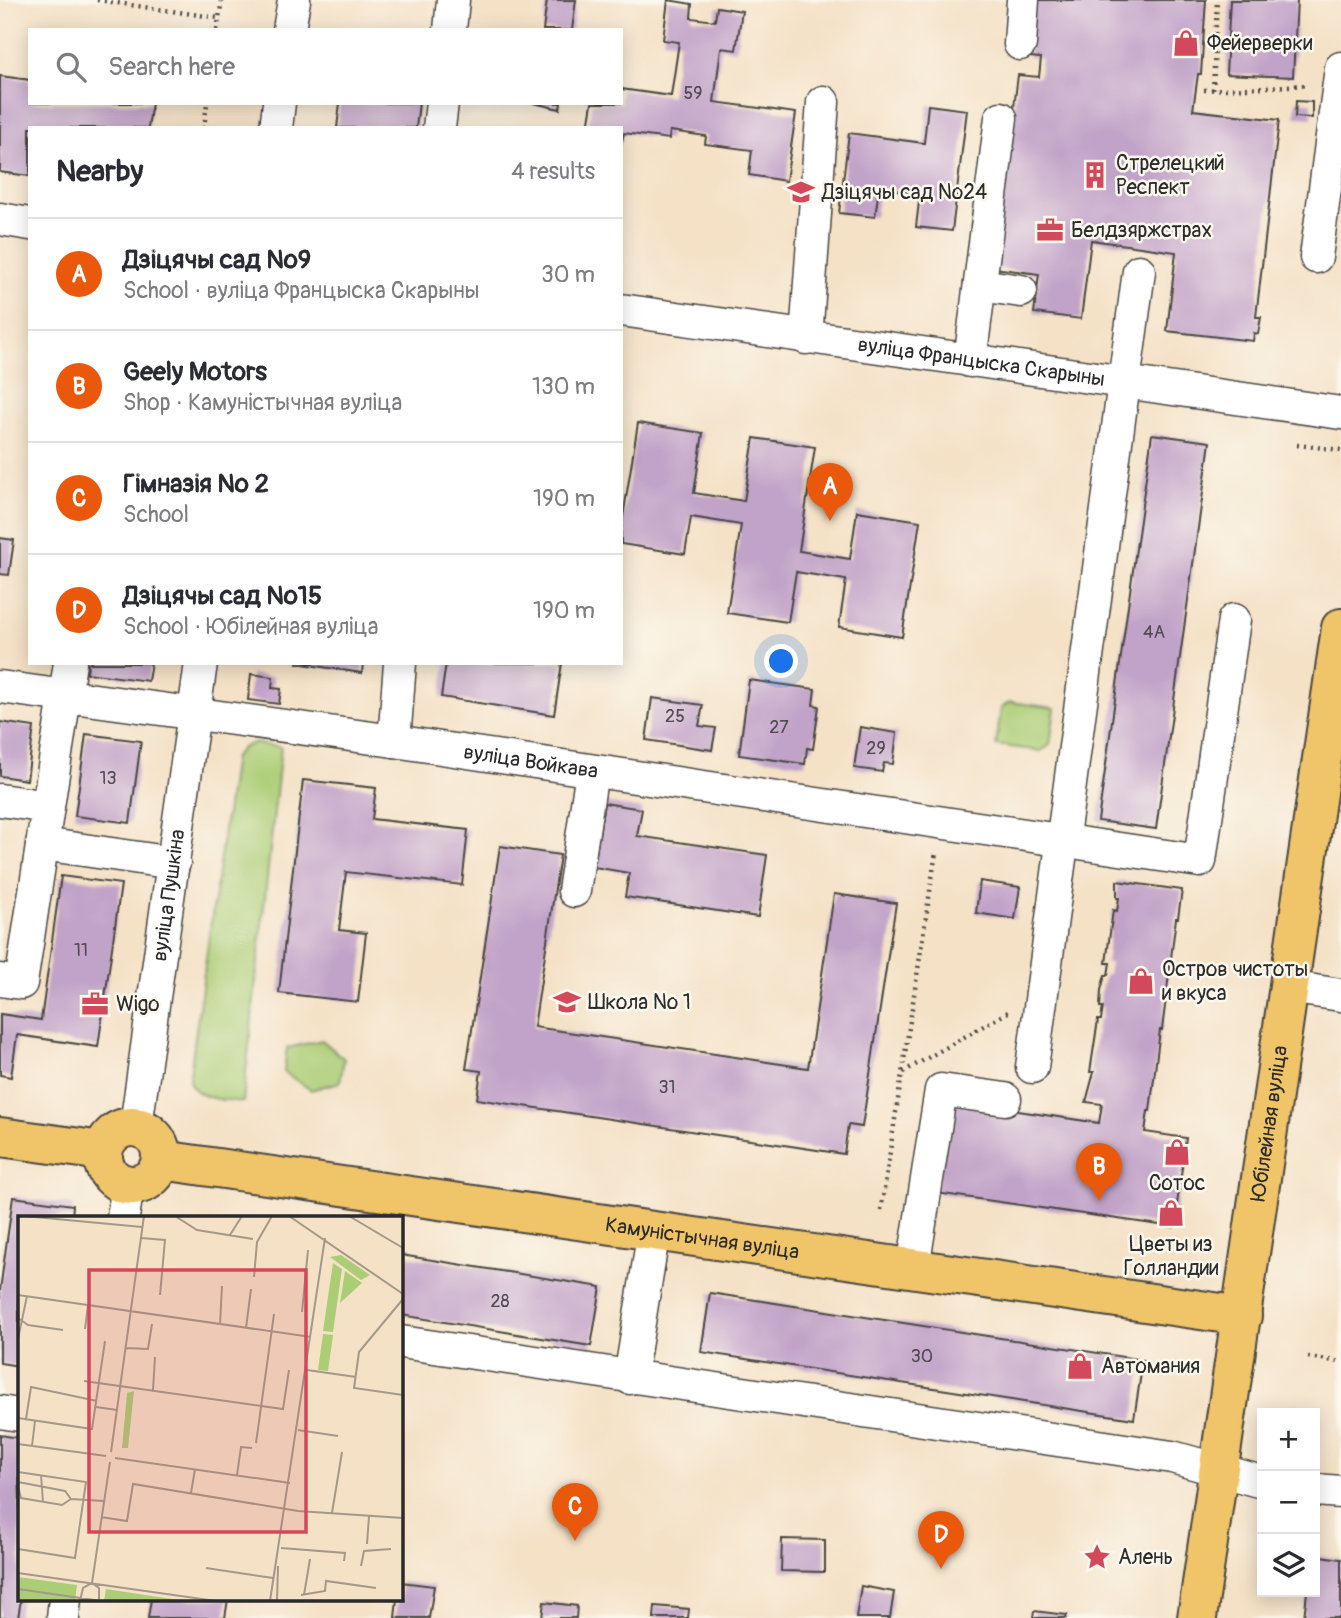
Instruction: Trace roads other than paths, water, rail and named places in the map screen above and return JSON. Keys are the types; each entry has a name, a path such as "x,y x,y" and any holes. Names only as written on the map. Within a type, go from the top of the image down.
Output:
{"main road":[{"name":"Юбілейная вуліца","path":"1197,1618 1341,628"},
{"path":"136,1126 148,1130 156,1138 162,1160 158,1171 150,1180 139,1185 125,1201 117,1181 108,1174 103,1163 103,1151 114,1132 136,1126"},
{"path":"0,1136 103,1151"},
{"name":"Камуністычная вуліца","path":"162,1160 1242,1316"}],"street":[{"path":"289,28 293,0"},
{"path":"450,28 453,0"},
{"path":"1020,44 1023,0"},
{"path":"1316,257 1340,81"},
{"path":"806,338 823,103"},
{"path":"276,126 279,105"},
{"path":"439,126 442,105"},
{"path":"970,361 1001,118"},
{"path":"0,219 28,224"},
{"path":"1031,1067 1139,271"},
{"path":"980,285 1021,291"},
{"name":"вуліца Францыска Скарыны","path":"623,310 1341,413"},
{"name":"вуліца Войкава","path":"0,687 394,741 1200,861 1234,620"},
{"path":"0,980 22,983 70,665"},
{"name":"вуліца Пушкіна","path":"136,1126 201,665"},
{"path":"394,741 400,665"},
{"path":"574,891 592,771"},
{"path":"0,800 48,807"},
{"path":"42,844 174,863"},
{"path":"1289,987 1341,995"},
{"path":"913,1268 941,1090 1005,1100"},
{"path":"630,1378 654,1230"},
{"path":"402,1342 1172,1457 1257,1481"},
{"path":"0,1412 18,1415"},
{"path":"1320,1490 1341,1492"},
{"path":"63,1618 65,1600"}],"place":[{"name":"Фейерверки","path":"1186,43"},
{"name":"Стрелецкий Респект","path":"1095,175"},
{"name":"Дзіцячы сад №24","path":"801,192"},
{"name":"Белдзяржстрах","path":"1050,230"},
{"name":"Дзіцячы сад №9","path":"830,521"},
{"name":"Остров чистоты и вкуса","path":"1141,981"},
{"name":"Школа № 1","path":"567,1002"},
{"name":"Wigo","path":"95,1004"},
{"name":"Сотос","path":"1177,1152"},
{"name":"Geely Motors","path":"1099,1201"},
{"name":"Цветы из Голландии","path":"1171,1213"},
{"name":"Автомания","path":"1080,1366"},
{"name":"Гімназія № 2","path":"575,1541"},
{"name":"Алень","path":"1097,1557"},
{"name":"Дзіцячы сад №15","path":"941,1569"}]}
